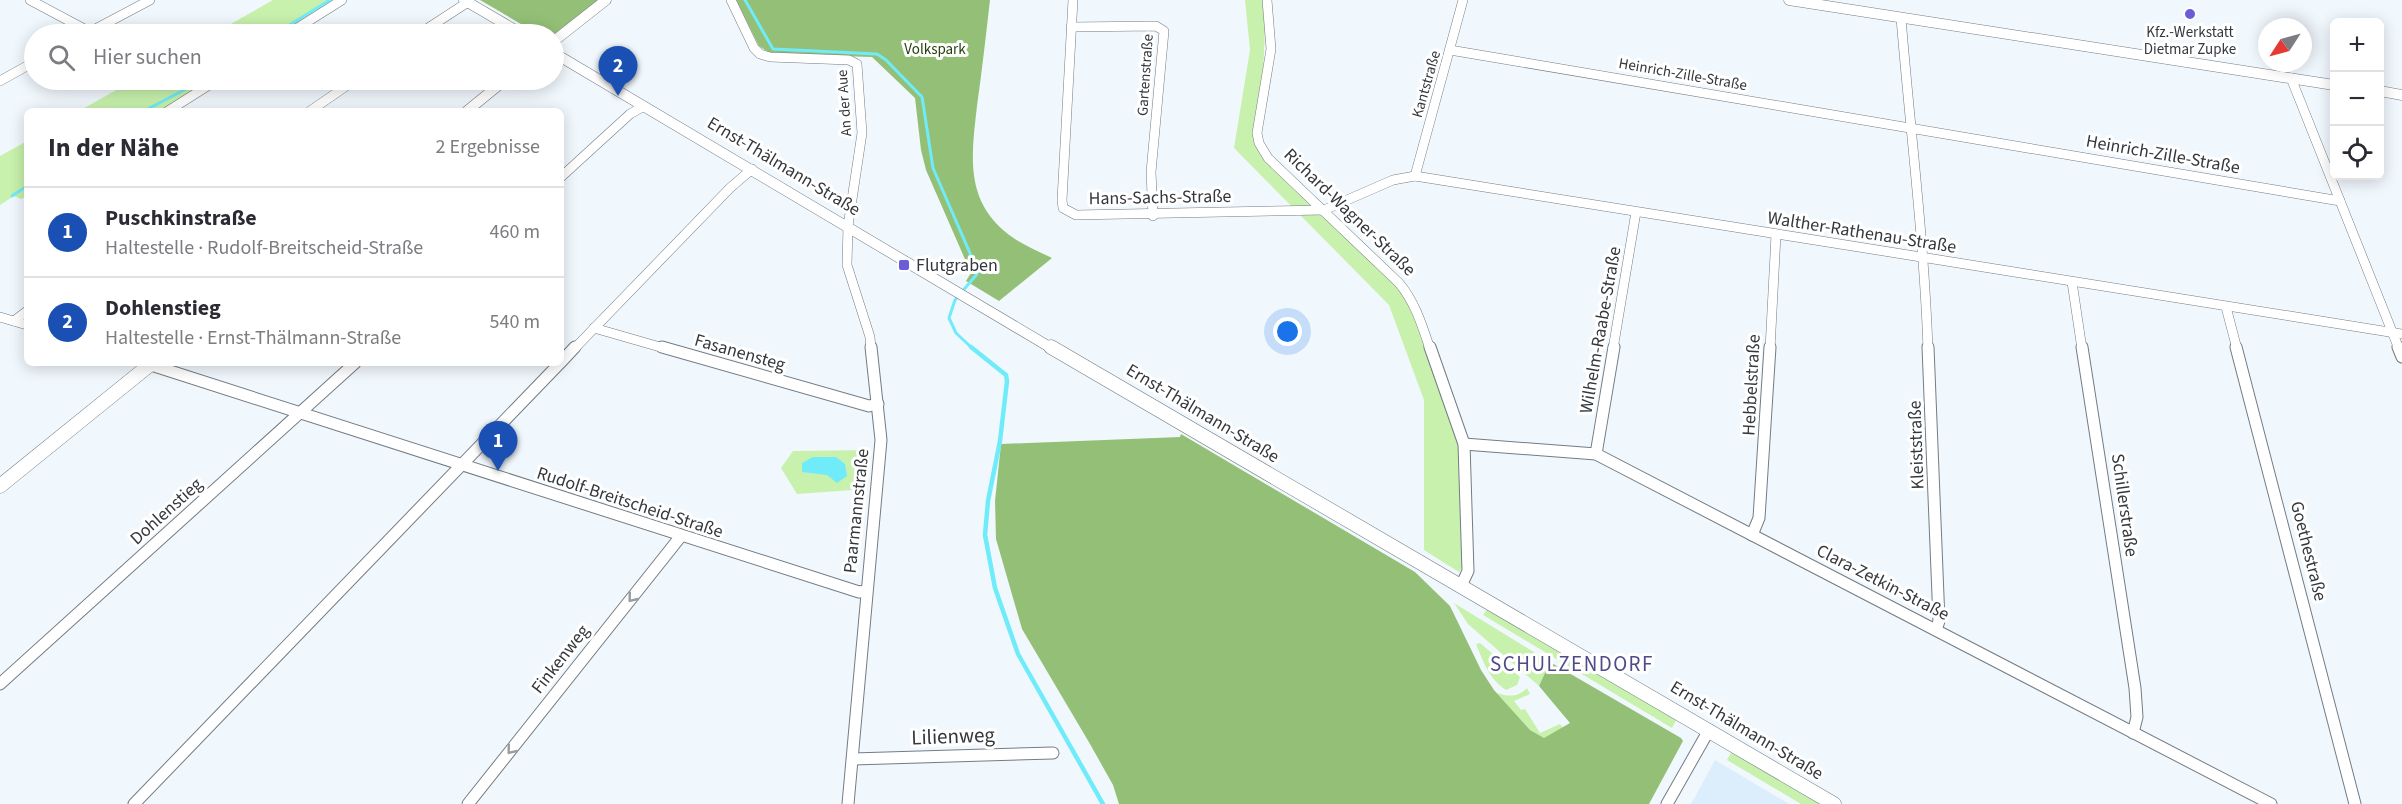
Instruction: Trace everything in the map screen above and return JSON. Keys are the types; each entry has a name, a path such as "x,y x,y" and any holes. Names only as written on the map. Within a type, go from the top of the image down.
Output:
{"street":[{"path":"30,0 72,24"},
{"path":"105,24 150,0"},
{"path":"304,24 342,0"},
{"path":"564,33 606,0"},
{"name":"An der Aue","path":"731,0 754,48 760,54 770,57 849,60 857,64 862,133 848,226"},
{"name":"Hans-Sachs-Straße","path":"1073,0 1063,208 1076,216 1152,216 1324,210"},
{"name":"Richard-Wagner-Straße","path":"1267,0 1271,50 1258,140 1268,158 1408,294 1419,316 1464,444 1468,571 1467,579 1461,586"},
{"name":"Kantstraße","path":"1415,176 1463,0"},
{"path":"1789,0 2330,84"},
{"path":"433,24 466,1 505,24"},
{"path":"1901,18 1910,128 1925,259"},
{"name":"Gartenstraße","path":"1071,27 1156,26 1164,31 1151,172 1152,216"},
{"name":"Heinrich-Zille-Straße","path":"1450,50 2340,201"},
{"name":"Ernst-Thälmann-Straße","path":"564,59 1204,437 1834,804"},
{"path":"0,81 24,68"},
{"path":"2291,78 2340,201 2398,334 2402,357"},
{"path":"173,108 201,90"},
{"path":"314,108 340,90"},
{"path":"471,108 493,90"},
{"path":"2384,93 2402,95"},
{"path":"564,174 630,114 644,106"},
{"path":"564,360 734,183 752,169"},
{"name":"Walther-Rathenau-Straße","path":"1324,210 1393,180 1415,176 2398,334"},
{"name":"Wilhelm-Raabe-Straße","path":"1596,454 1636,212"},
{"name":"Paarmannstraße","path":"848,226 847,265 870,337 881,440 848,804"},
{"name":"Hebbelstraße","path":"1752,535 1759,518 1776,235"},
{"name":"Kleiststraße","path":"1925,259 1939,621 1936,630"},
{"name":"Schillerstraße","path":"2072,282 2135,688 2137,717 2133,733"},
{"name":"Goethestraße","path":"2226,307 2355,804"},
{"path":"14,321 24,313"},
{"path":"0,317 24,324"},
{"name":"Fasanensteg","path":"594,328 868,406 878,404"},
{"path":"0,486 147,366"},
{"name":"Rudolf-Breitscheid-Straße","path":"155,366 681,536 859,592 866,591"},
{"name":"Dohlenstieg","path":"0,684 352,366"},
{"path":"134,804 558,366"},
{"name":"Clara-Zetkin-Straße","path":"1464,444 1596,454 2271,804"},
{"name":"Finkenweg","path":"468,804 681,536"},
{"path":"1667,804 1709,730"},
{"name":"Lilienweg","path":"853,759 1053,753"}],"shaded area":[{"path":"1715,760 1789,804 1691,804"}],"green space":[{"path":"273,0 335,0 297,24 231,24"},
{"path":"480,0 600,0 564,29 564,24 521,24"},
{"name":"Volkspark","path":"736,0 990,0 973,144 973,162 979,196 998,226 1019,242 1052,258 999,301 966,281 971,273 926,170 921,150 915,98 872,57 771,54 759,46"},
{"path":"1245,0 1265,0 1263,64 1254,125 1257,147 1391,280 1403,294 1413,312 1458,444 1462,568 1459,572 1424,550 1424,400 1389,305 1234,148 1250,50"},
{"path":"116,90 194,90 165,108 84,108"},
{"path":"24,143 24,198 21,199 14,196 0,205 0,156"},
{"path":"1181,434 1415,572 1450,606 1481,670 1494,690 1530,730 1544,738 1570,723 1539,686 1550,662 1681,738 1683,741 1649,804 1119,804 1113,785 1022,629 996,539 995,501 1001,444 1180,437"},
{"path":"871,450 866,489 797,494 781,468 793,451"},
{"path":"1454,603 1550,662 1539,686 1468,624"},
{"path":"1488,608 1677,719 1672,728 1483,615"},
{"path":"1480,643 1520,677 1517,685 1506,690 1495,681 1476,644"},
{"path":"1527,688 1530,694 1514,701 1521,710 1525,709 1540,733 1560,724 1563,728 1544,738 1530,730 1497,693 1514,695"},
{"path":"1731,753 1743,757 1822,804 1801,804 1727,760"}],"water":[{"path":"813,457 836,457 845,464 847,476 837,483 827,475 802,472 802,463"}],"waterway":[{"path":"291,24 330,0"},
{"path":"745,0 773,49 877,54 886,60 922,97 933,168 976,267 977,274 955,300 949,318 956,333 973,349"},
{"path":"150,108 184,90"},
{"path":"12,196 24,188"},
{"path":"971,347 1006,375 1007,381 1000,441 988,501 985,535 995,588 1018,654 1103,804"}],"place":[{"name":"Kfz.-Werkstatt Dietmar Zupke","path":"2190,14"},
{"name":"Dohlenstieg","path":"618,96"},
{"name":"Flutgraben","path":"904,265"},
{"name":"Puschkinstraße","path":"498,471"}],"district":[{"name":"SCHULZENDORF","path":"1572,664"}]}
